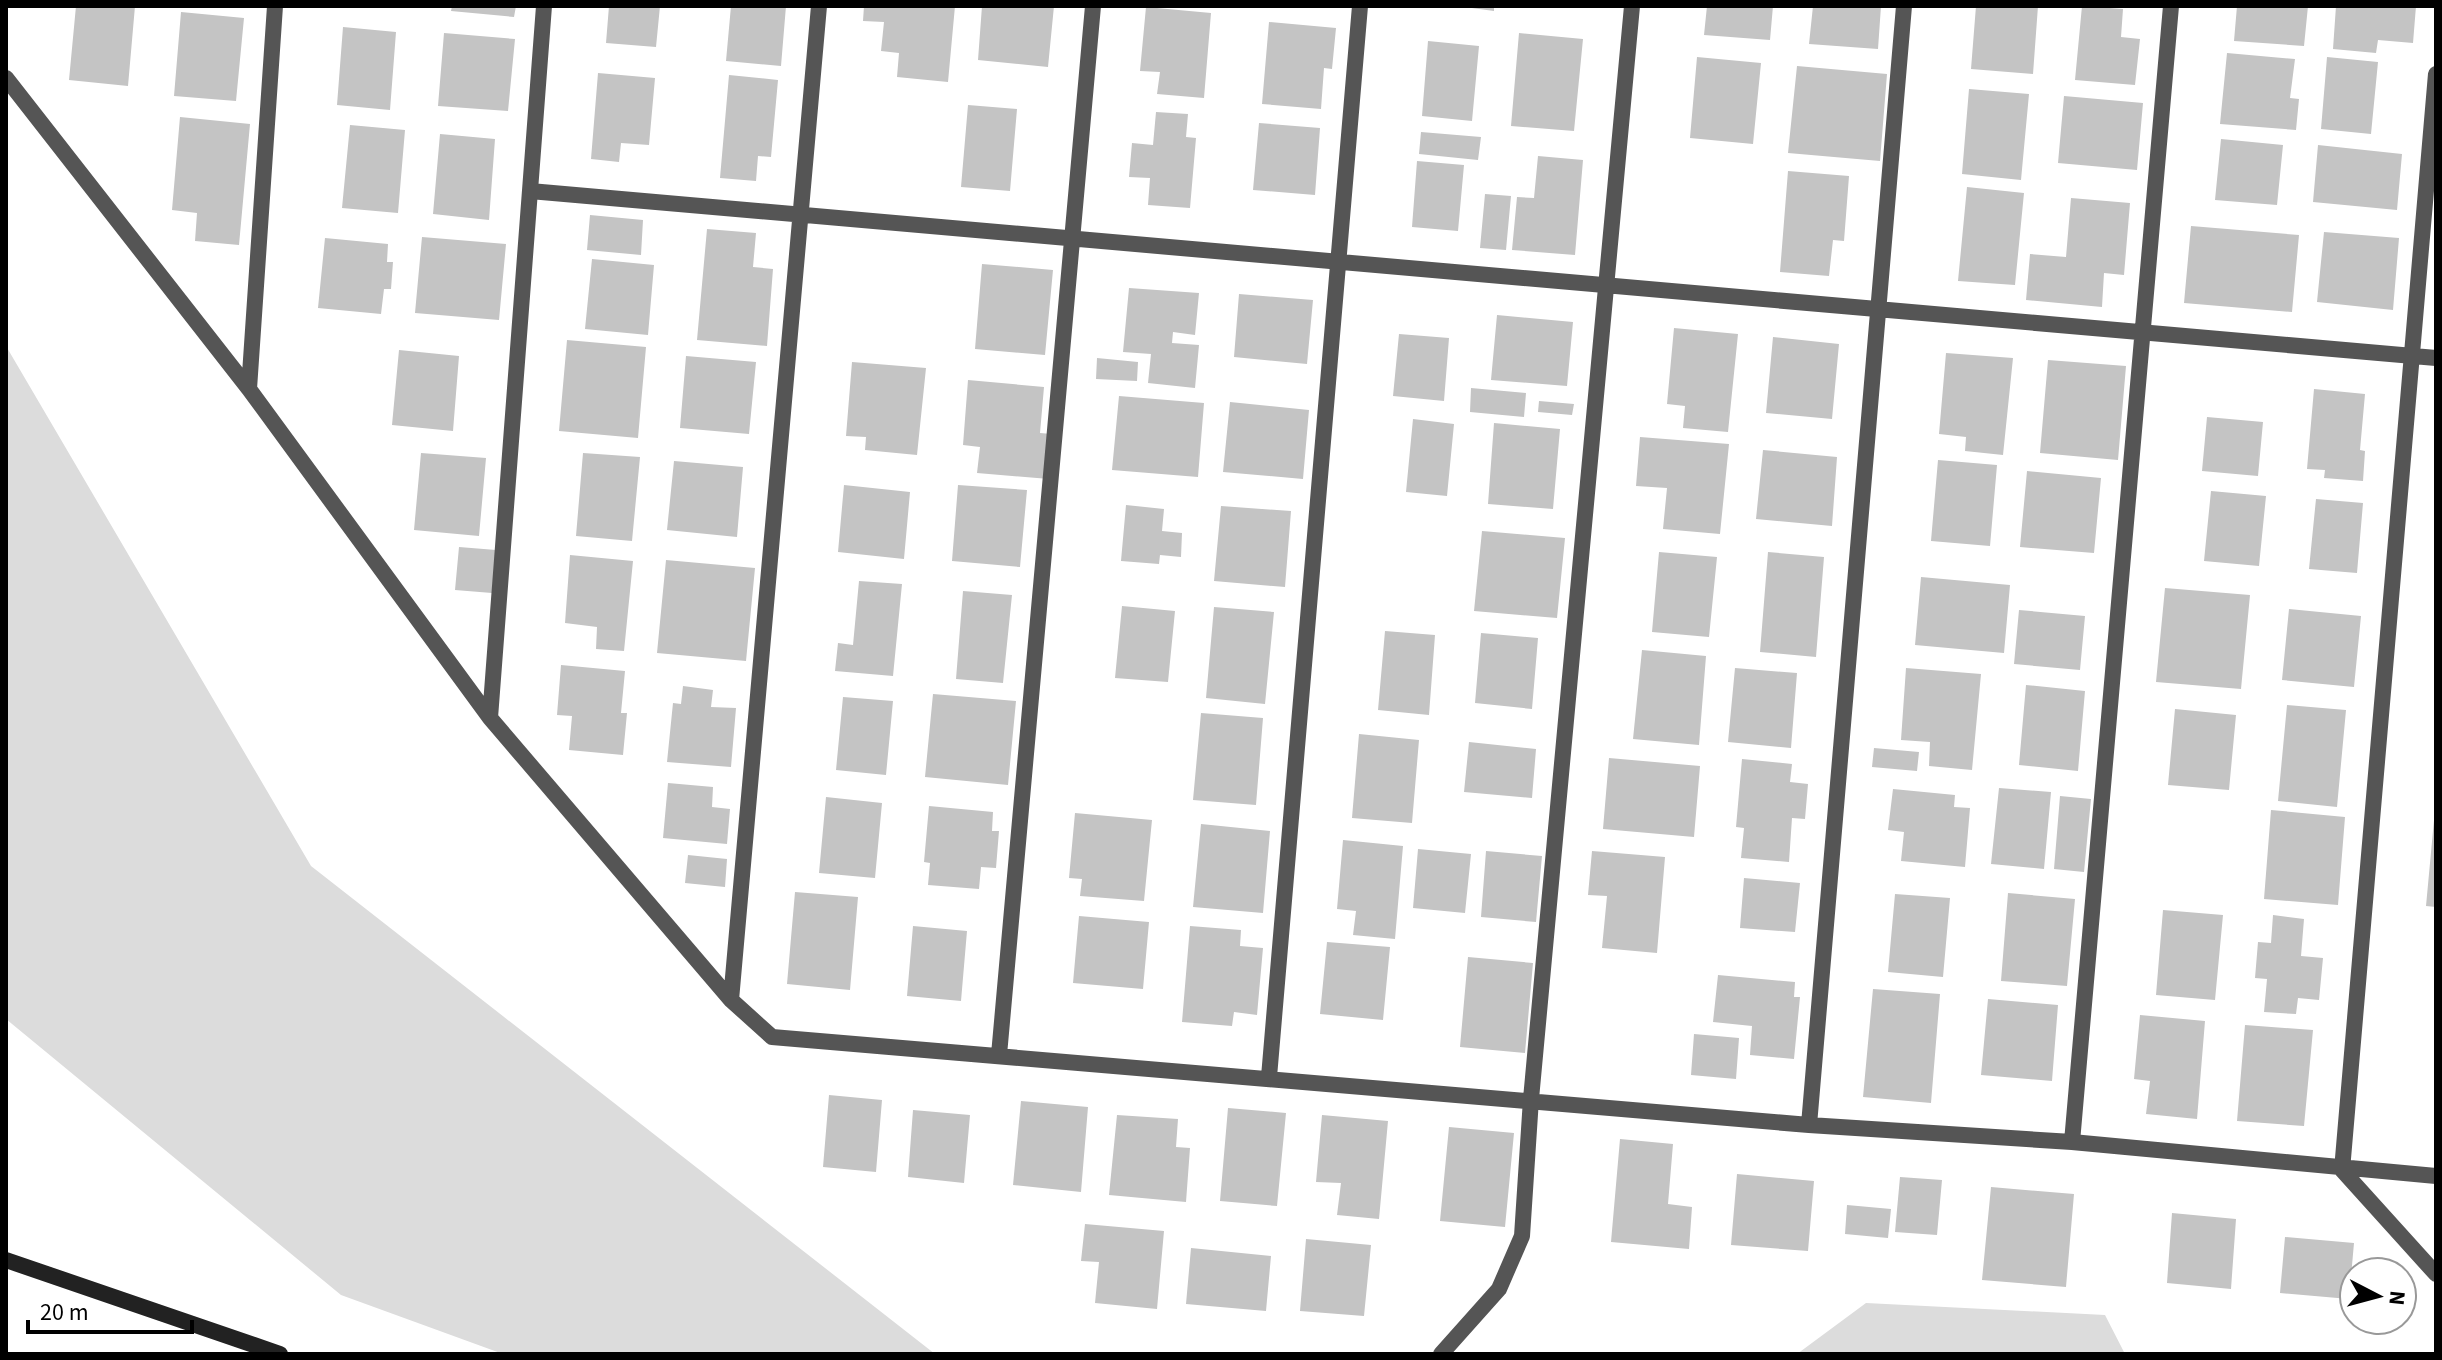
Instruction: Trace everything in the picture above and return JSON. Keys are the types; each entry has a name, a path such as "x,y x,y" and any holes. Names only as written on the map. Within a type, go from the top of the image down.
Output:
{"main road":[{"path":"6,1260 280,1354"}],"street":[{"path":"249,389 275,6"},
{"path":"490,718 544,6"},
{"path":"731,1000 819,6"},
{"path":"999,1055 1093,6"},
{"path":"1269,1077 1360,6"},
{"path":"1441,1354 1499,1289 1522,1236 1531,1099 1632,6"},
{"path":"1809,1125 1904,6"},
{"path":"2072,1142 2171,6"},
{"path":"2436,74 2342,1170 2436,1274"},
{"path":"6,78 249,389 490,718 731,1000 772,1037 1531,1099 1809,1125 2072,1142 2342,1170 2436,1176"},
{"path":"530,191 2436,358"}],"shaded area":[{"path":"6,346 311,866 935,1354 503,1354 341,1295 6,1019"},
{"path":"1866,1303 2105,1315 2125,1354 1797,1354"}],"building":[{"path":"76,6 135,6 128,86 69,80"},
{"path":"452,6 516,6 514,17 451,11"},
{"path":"609,6 660,6 656,47 606,43"},
{"path":"731,6 786,6 781,66 726,61"},
{"path":"864,6 955,6 948,82 897,77 899,53 881,51 884,22 863,21"},
{"path":"982,6 1054,6 1048,67 978,60"},
{"path":"1457,6 1494,6 1494,11"},
{"path":"1707,6 1773,6 1770,40 1704,35"},
{"path":"1813,6 1881,6 1878,49 1809,44"},
{"path":"1976,6 2038,6 2033,74 1971,69"},
{"path":"2082,6 2123,9 2121,37 2140,39 2135,85 2075,80"},
{"path":"2237,6 2308,6 2304,46 2234,41"},
{"path":"2336,6 2416,6 2413,43 2378,40 2376,53 2333,49"},
{"path":"1146,7 1211,13 1204,98 1157,94 1160,72 1140,71"},
{"path":"181,12 244,18 236,101 174,96"},
{"path":"1269,22 1336,28 1332,69 1324,68 1321,109 1262,104"},
{"path":"343,27 396,32 390,110 337,105"},
{"path":"444,33 515,39 508,111 438,106"},
{"path":"1519,33 1583,39 1574,131 1511,126"},
{"path":"1428,41 1479,46 1472,121 1422,116"},
{"path":"2227,53 2295,59 2290,98 2299,99 2296,130 2220,124"},
{"path":"1697,57 1761,63 1753,144 1690,138"},
{"path":"2327,57 2378,62 2371,134 2321,129"},
{"path":"1797,66 1887,74 1880,161 1788,153"},
{"path":"598,73 655,78 649,145 621,143 619,162 591,159"},
{"path":"729,75 778,80 771,157 758,156 756,181 720,178"},
{"path":"1969,89 2029,94 2021,180 1962,174"},
{"path":"2064,96 2143,103 2137,170 2058,163"},
{"path":"968,105 1017,109 1010,191 961,187"},
{"path":"1156,112 1188,114 1186,137 1196,138 1190,208 1148,205 1150,178 1129,177 1132,143 1153,145"},
{"path":"180,117 250,124 239,245 195,241 197,213 172,210"},
{"path":"1259,123 1320,128 1315,195 1253,190"},
{"path":"350,125 405,130 398,213 342,208"},
{"path":"1421,132 1481,137 1478,160 1419,154"},
{"path":"440,134 495,139 489,220 433,214"},
{"path":"2221,139 2283,145 2277,205 2215,200"},
{"path":"2318,145 2402,154 2397,210 2313,202"},
{"path":"1538,156 1583,160 1575,255 1512,250 1517,197 1534,198"},
{"path":"1417,161 1464,165 1458,231 1412,227"},
{"path":"1788,171 1849,176 1844,241 1833,240 1829,276 1780,272"},
{"path":"1967,187 2024,193 2015,285 1958,281"},
{"path":"1485,194 1511,196 1506,250 1480,248"},
{"path":"2071,198 2130,203 2124,275 2104,273 2102,307 2026,300 2030,254 2066,257"},
{"path":"590,215 643,220 641,255 587,250"},
{"path":"2191,226 2299,235 2292,312 2184,303"},
{"path":"707,229 756,233 753,267 773,269 767,346 697,340"},
{"path":"2324,232 2399,238 2393,310 2317,302"},
{"path":"422,237 506,244 499,320 415,313"},
{"path":"325,238 388,244 387,262 393,262 391,289 384,289 381,314 318,308"},
{"path":"592,259 654,265 648,335 585,329"},
{"path":"982,264 1053,270 1045,355 975,349"},
{"path":"1129,288 1199,293 1195,335 1173,332 1172,343 1199,345 1195,388 1148,383 1151,354 1123,352"},
{"path":"1239,294 1313,300 1307,364 1234,357"},
{"path":"1497,315 1573,322 1567,386 1491,380"},
{"path":"1674,328 1738,334 1728,432 1683,428 1685,406 1667,404"},
{"path":"1399,334 1449,338 1444,401 1393,396"},
{"path":"1773,337 1839,344 1832,419 1766,413"},
{"path":"567,340 646,347 638,438 559,431"},
{"path":"399,350 459,356 453,431 392,425"},
{"path":"1946,353 2013,358 2003,455 1965,451 1966,437 1939,434"},
{"path":"686,356 756,362 749,434 680,428"},
{"path":"1097,358 1138,362 1137,381 1096,379"},
{"path":"2048,360 2126,366 2118,460 2040,453"},
{"path":"852,362 926,368 917,455 865,450 866,437 846,436"},
{"path":"968,380 1044,387 1040,433 1052,434 1049,479 977,473 980,447 963,445"},
{"path":"1471,388 1526,393 1524,417 1470,412"},
{"path":"2314,389 2365,394 2360,450 2365,451 2363,481 2324,478 2325,470 2307,469"},
{"path":"1119,396 1204,403 1198,477 1112,470"},
{"path":"1539,401 1574,404 1572,415 1538,412"},
{"path":"1230,402 1309,410 1303,479 1223,472"},
{"path":"2207,417 2263,422 2258,476 2202,471"},
{"path":"1413,419 1454,424 1447,496 1406,492"},
{"path":"1494,423 1560,429 1553,509 1488,504"},
{"path":"1640,437 1729,444 1720,534 1663,529 1667,488 1636,486"},
{"path":"1763,450 1837,457 1832,526 1756,519"},
{"path":"421,453 486,458 479,536 414,530"},
{"path":"583,453 640,457 632,541 576,536"},
{"path":"1938,460 1997,465 1990,546 1931,541"},
{"path":"674,461 743,467 737,537 667,530"},
{"path":"2027,471 2101,478 2094,553 2020,547"},
{"path":"844,485 910,492 904,559 838,552"},
{"path":"958,485 1027,490 1020,567 952,561"},
{"path":"2211,491 2266,496 2259,566 2204,561"},
{"path":"2316,499 2363,503 2357,573 2309,569"},
{"path":"1126,505 1164,509 1162,531 1182,533 1181,557 1160,555 1159,564 1121,561"},
{"path":"1221,506 1291,511 1285,587 1214,581"},
{"path":"1482,531 1565,538 1557,618 1474,611"},
{"path":"459,547 496,550 492,593 455,590"},
{"path":"1659,552 1717,557 1709,637 1652,632"},
{"path":"1768,552 1824,557 1816,657 1760,652"},
{"path":"570,555 633,561 624,651 596,649 597,627 565,623"},
{"path":"666,560 755,568 746,661 657,653"},
{"path":"1921,577 2010,585 2004,653 1915,645"},
{"path":"859,581 902,584 893,676 835,671 838,643 853,645"},
{"path":"2165,588 2250,595 2241,689 2156,682"},
{"path":"963,591 1012,595 1003,683 956,679"},
{"path":"1122,606 1175,611 1168,682 1115,678"},
{"path":"1214,607 1274,612 1265,704 1206,698"},
{"path":"2289,609 2361,616 2354,687 2282,680"},
{"path":"2019,610 2085,616 2080,670 2014,664"},
{"path":"1385,631 1435,635 1429,715 1378,710"},
{"path":"1481,633 1538,638 1532,709 1475,703"},
{"path":"1642,650 1706,656 1699,745 1633,739"},
{"path":"561,665 625,671 621,713 627,713 623,755 569,750 572,716 557,715"},
{"path":"1735,668 1797,673 1791,748 1728,742"},
{"path":"1906,668 1981,674 1972,770 1929,766 1930,742 1901,740"},
{"path":"2026,685 2085,691 2078,771 2019,765"},
{"path":"683,686 713,690 711,707 736,708 731,767 667,762 673,703 681,704"},
{"path":"933,694 1016,701 1008,785 925,777"},
{"path":"843,697 893,701 886,775 836,770"},
{"path":"2287,705 2346,710 2337,807 2278,801"},
{"path":"2175,709 2236,715 2229,790 2168,785"},
{"path":"1201,713 1263,718 1256,805 1193,800"},
{"path":"1359,734 1419,740 1412,823 1352,818"},
{"path":"1469,742 1536,749 1532,798 1464,792"},
{"path":"1874,748 1919,752 1917,771 1872,767"},
{"path":"1609,758 1700,766 1694,837 1603,829"},
{"path":"1742,759 1792,764 1790,782 1808,784 1805,819 1792,818 1789,862 1741,858 1744,828 1736,827"},
{"path":"668,783 713,787 712,807 730,809 727,844 663,838"},
{"path":"1999,788 2051,792 2044,869 1991,864"},
{"path":"1893,789 1955,795 1954,807 1970,808 1965,867 1901,861 1904,832 1888,830"},
{"path":"2060,796 2091,799 2084,872 2054,869"},
{"path":"826,797 882,803 875,878 819,873"},
{"path":"929,806 993,812 992,831 999,831 996,868 981,867 979,889 928,885 930,863 924,862"},
{"path":"2271,810 2345,817 2338,905 2264,899"},
{"path":"1075,813 1152,820 1144,901 1080,896 1082,879 1069,878"},
{"path":"2436,820 2436,907 2426,906"},
{"path":"1201,824 1270,831 1263,913 1193,907"},
{"path":"1343,840 1403,846 1395,939 1353,935 1356,911 1337,909"},
{"path":"1418,849 1471,854 1465,913 1413,908"},
{"path":"1486,851 1542,856 1536,922 1481,917"},
{"path":"1592,851 1665,857 1657,953 1602,948 1607,896 1588,895"},
{"path":"688,855 727,859 725,887 685,883"},
{"path":"1744,878 1800,883 1795,932 1740,928"},
{"path":"795,892 858,897 850,990 787,984"},
{"path":"2008,893 2075,899 2067,986 2001,981"},
{"path":"1895,894 1950,898 1943,977 1888,972"},
{"path":"2163,910 2223,915 2215,1000 2156,995"},
{"path":"2273,915 2304,919 2301,956 2323,958 2319,1000 2298,998 2296,1014 2264,1012 2267,979 2255,978 2258,942 2271,943"},
{"path":"1079,916 1149,922 1143,989 1073,983"},
{"path":"913,926 967,931 961,1001 907,996"},
{"path":"1190,926 1241,930 1240,946 1263,948 1257,1015 1234,1012 1232,1026 1182,1022"},
{"path":"1327,942 1390,947 1383,1020 1320,1014"},
{"path":"1468,957 1533,963 1525,1053 1460,1047"},
{"path":"1718,975 1795,982 1794,997 1800,997 1794,1059 1750,1055 1752,1026 1713,1022"},
{"path":"1873,989 1940,994 1931,1103 1863,1097"},
{"path":"1988,999 2058,1005 2052,1081 1981,1075"},
{"path":"2140,1015 2205,1021 2197,1119 2146,1114 2150,1081 2134,1079"},
{"path":"2245,1025 2313,1030 2304,1126 2237,1121"},
{"path":"1694,1034 1739,1038 1736,1079 1691,1075"},
{"path":"829,1095 882,1100 876,1172 823,1167"},
{"path":"1021,1101 1088,1107 1081,1192 1013,1185"},
{"path":"1228,1108 1286,1113 1277,1206 1220,1201"},
{"path":"913,1110 970,1115 964,1183 908,1177"},
{"path":"1117,1115 1178,1119 1176,1147 1190,1148 1186,1202 1109,1195"},
{"path":"1322,1115 1388,1121 1379,1219 1337,1215 1341,1183 1316,1182"},
{"path":"1449,1127 1514,1133 1505,1227 1440,1221"},
{"path":"1620,1139 1673,1144 1668,1204 1692,1207 1689,1249 1611,1242"},
{"path":"1737,1174 1814,1181 1808,1251 1731,1245"},
{"path":"1900,1177 1942,1180 1937,1235 1895,1232"},
{"path":"1991,1187 2074,1194 2066,1287 1982,1280"},
{"path":"1847,1205 1891,1209 1888,1238 1845,1234"},
{"path":"2172,1213 2236,1219 2231,1289 2167,1283"},
{"path":"1085,1224 1164,1231 1157,1309 1095,1303 1099,1262 1081,1261"},
{"path":"2285,1237 2354,1243 2353,1256 2338,1256 2338,1298 2280,1293"},
{"path":"1306,1239 1371,1245 1364,1316 1300,1311"},
{"path":"1191,1248 1271,1256 1266,1311 1186,1304"}]}
